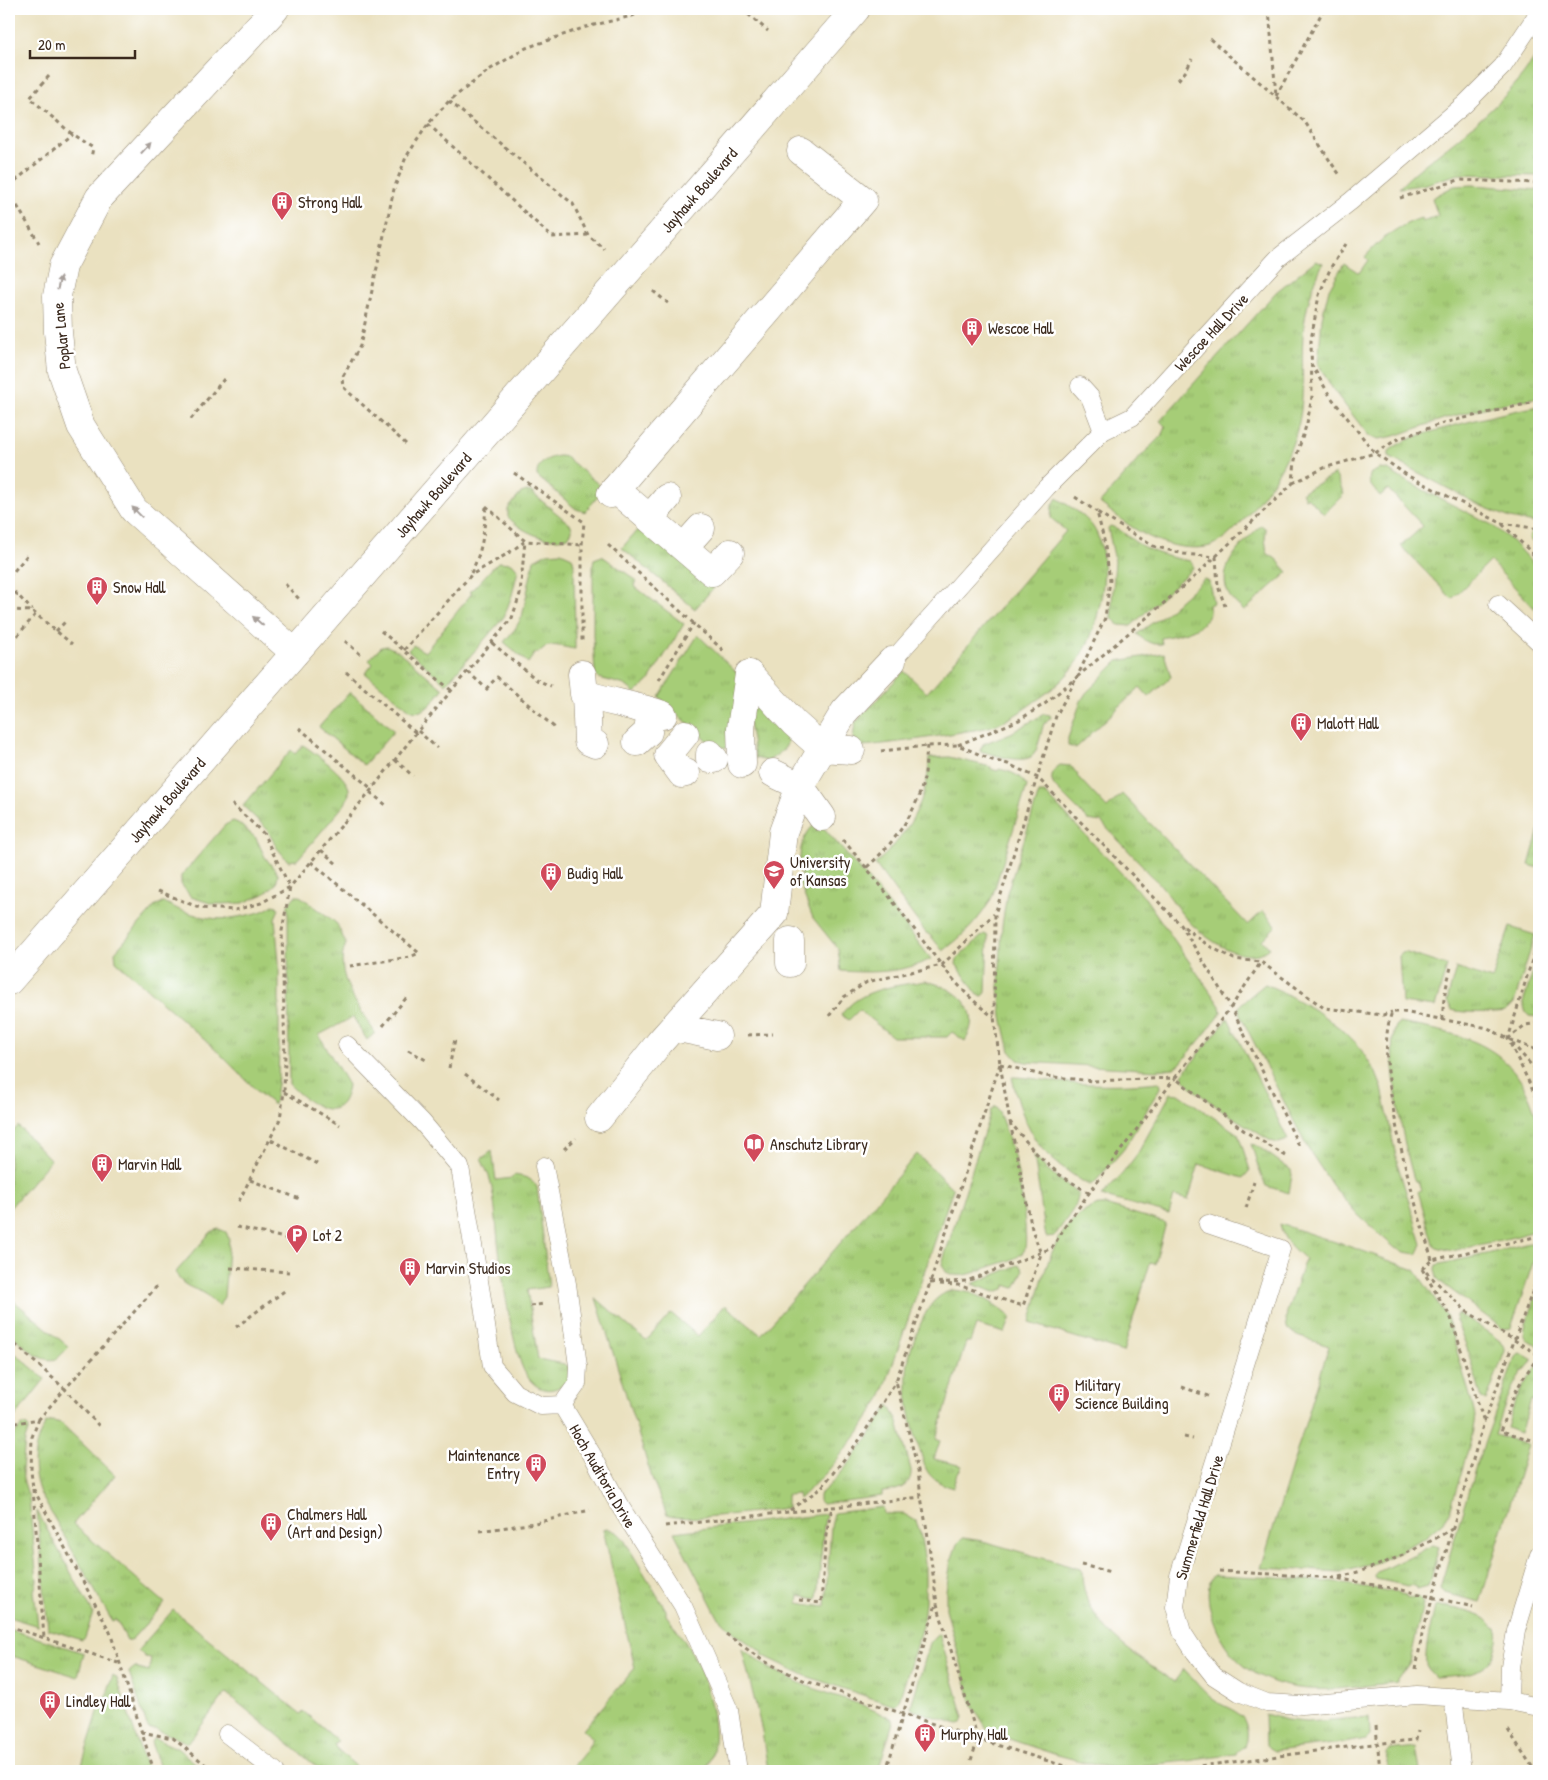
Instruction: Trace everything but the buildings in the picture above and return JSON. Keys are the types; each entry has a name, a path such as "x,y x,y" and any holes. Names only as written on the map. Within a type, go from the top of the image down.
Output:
{"street":[{"name":"Poplar Lane","path":"276,9 99,198 63,266 56,296 62,371 81,426 134,510 295,653"},
{"name":"Jayhawk Boulevard","path":"9,981 856,9"},
{"path":"730,553 712,572 692,538 659,508 613,492 718,379 777,310 864,200 801,151"},
{"path":"599,1118 674,1027 774,914 783,832 800,786 845,711 892,661"},
{"path":"604,740 690,743 741,728 748,674"},
{"path":"748,674 794,723 822,748 851,750"},
{"path":"581,689 604,740"},
{"path":"581,689 690,743 800,786 822,817"},
{"path":"604,740 648,732 690,743"},
{"path":"776,895 790,943"},
{"path":"674,1027 717,1036"}],"lane":[{"name":"Wescoe Hall Drive","path":"892,661 1047,487 1103,431 1132,416 1278,258 1351,201 1466,104 1503,66 1539,12"},
{"path":"1080,386 1090,397 1103,431"},
{"path":"1498,604 1539,642"},
{"path":"347,1045 422,1122 460,1167 492,1366 515,1394 541,1406 562,1405"},
{"name":"Hoch Auditoria Drive","path":"544,1166 567,1284 578,1366 577,1384 562,1405 594,1458 618,1504 683,1606 729,1710 738,1771"},
{"name":"Summerfield Hall Drive","path":"1208,1224 1281,1249 1179,1576 1175,1607 1182,1632 1195,1652 1214,1676 1239,1692 1267,1702 1302,1705 1417,1695 1509,1701 1539,1707"},
{"path":"1509,1701 1510,1667 1516,1631 1539,1555"},
{"path":"1453,1696 1462,1771"},
{"path":"227,1734 275,1771"}],"path":[{"path":"406,444 343,387 342,378 360,346 394,189 406,157 428,124 449,101 489,70 526,48 586,27 632,16 651,9"},
{"path":"742,9 768,31"},
{"path":"1269,9 1276,96"},
{"path":"1276,96 1324,9"},
{"path":"1210,39 1305,122 1342,177"},
{"path":"1178,80 1186,71 1192,59"},
{"path":"49,76 30,98 72,134 92,148 90,164"},
{"path":"449,101 573,204 588,235 606,251"},
{"path":"428,124 552,237 588,235"},
{"path":"9,186 72,134"},
{"path":"1400,198 1459,180 1539,183"},
{"path":"9,192 34,236"},
{"path":"1293,483 1295,460 1307,423 1312,398 1311,340 1318,295 1331,266 1346,244"},
{"path":"650,289 668,303"},
{"path":"1310,363 1330,396 1375,453 1408,476 1501,523 1539,529"},
{"path":"191,418 224,379"},
{"path":"887,751 927,746 958,745 1020,720 1046,703 1216,557 1293,483 1324,468 1375,453 1398,440 1443,423 1539,401"},
{"path":"492,643 537,680 558,689 581,689 582,545 584,522 514,473"},
{"path":"1073,495 1153,546 1184,554 1216,557"},
{"path":"404,650 471,574 484,539 486,506 525,542"},
{"path":"930,1283 958,1285 1024,1306 1040,1254 1032,1228 1000,1064 994,1017 995,914 1056,716 1105,618 1110,580 1104,540 1097,512"},
{"path":"1501,523 1539,562"},
{"path":"471,574 525,542 582,545"},
{"path":"158,891 200,908 235,910 262,903 290,887 512,618 520,594 525,542"},
{"path":"608,545 748,674"},
{"path":"9,577 29,553"},
{"path":"1216,557 1218,586 1225,606"},
{"path":"285,584 302,602"},
{"path":"9,586 34,612 72,644"},
{"path":"9,595 18,595"},
{"path":"9,610 34,612"},
{"path":"17,636 34,612"},
{"path":"56,631 67,620"},
{"path":"690,743 694,623"},
{"path":"382,631 452,691"},
{"path":"344,640 360,654"},
{"path":"346,672 437,748"},
{"path":"468,672 487,690 497,677 604,740"},
{"path":"299,728 387,806"},
{"path":"958,745 992,760 1008,764 1038,778 1181,925 1209,946 1234,959 1261,962 1324,1008 1383,1015 1392,1012 1403,1012 1443,1019 1488,1028 1508,1039 1539,1051"},
{"path":"867,867 884,852 895,838 915,805 925,774 927,746"},
{"path":"395,760 413,776"},
{"path":"232,804 263,833 290,887 282,931 284,1092 280,1119 238,1203"},
{"path":"320,850 338,865"},
{"path":"853,852 867,867 942,966 978,1006 994,1017"},
{"path":"311,862 419,953 410,957 350,966"},
{"path":"829,1016 844,997 867,982 942,966 995,914"},
{"path":"1181,925 1231,1008 1300,1148"},
{"path":"1539,937 1508,1039 1539,1103"},
{"path":"930,1283 967,1280 1052,1248 1088,1193 1231,1008 1261,962"},
{"path":"1443,1019 1444,993 1451,967"},
{"path":"383,1026 407,997"},
{"path":"1392,1012 1388,1023 1387,1065 1393,1109 1410,1188 1432,1260"},
{"path":"1508,1039 1525,1025 1539,1023"},
{"path":"449,1068 455,1039"},
{"path":"1508,1039 1539,1074"},
{"path":"408,1050 426,1060"},
{"path":"1000,1064 1045,1076 1093,1081 1175,1078 1246,1132 1286,1156"},
{"path":"788,1511 820,1488 862,1438 896,1381 930,1283 1000,1064"},
{"path":"465,1074 499,1100"},
{"path":"284,1092 340,1125"},
{"path":"544,1166 599,1118"},
{"path":"1010,1122 1035,1152 1060,1175 1088,1193"},
{"path":"271,1140 319,1165"},
{"path":"250,1180 300,1199"},
{"path":"1246,1210 1254,1182"},
{"path":"237,1227 294,1240"},
{"path":"1422,1268 1432,1260 1539,1236"},
{"path":"230,1268 289,1272"},
{"path":"1422,1268 1466,1311 1539,1355 1522,1378 1501,1431 1539,1442"},
{"path":"1422,1268 1451,1318 1484,1422"},
{"path":"1416,1674 1422,1634 1484,1422 1539,1274"},
{"path":"44,1638 31,1471 32,1437 39,1419 159,1284"},
{"path":"236,1327 287,1288"},
{"path":"9,1339 65,1389 99,1426"},
{"path":"896,1381 918,1470 937,1604 978,1739 971,1760"},
{"path":"1182,1387 1198,1393"},
{"path":"9,1433 16,1423 39,1419"},
{"path":"33,1488 106,1623 154,1771"},
{"path":"665,1526 921,1496"},
{"path":"480,1531 535,1523 618,1504"},
{"path":"799,1600 821,1603 826,1535 832,1507"},
{"path":"1336,1578 1368,1570 1393,1560 1452,1529"},
{"path":"1082,1565 1111,1572"},
{"path":"1219,1571 1336,1578 1473,1607"},
{"path":"886,1771 937,1604"},
{"path":"9,1626 118,1662"},
{"path":"721,1631 762,1660 804,1680 978,1739 1080,1771"},
{"path":"1376,1725 1380,1771"},
{"path":"1138,1771 1179,1769 1377,1743 1416,1740 1418,1730"},
{"path":"1508,1730 1534,1771"},
{"path":"141,1732 173,1738 213,1771"}],"green space":[{"path":"1539,51 1539,176 1459,174 1422,185 1399,188 1414,173 1485,115 1515,85"},
{"path":"1473,185 1539,190 1539,397 1491,406 1446,418 1395,436 1379,439 1369,436 1334,391 1318,364 1322,318 1329,289 1344,263 1359,273 1368,260 1365,257 1390,233 1421,218 1422,221 1438,216 1432,198 1454,186"},
{"path":"1316,260 1323,263 1312,289 1305,316 1302,346 1302,400 1296,433 1288,454 1277,474 1244,520 1228,536 1211,546 1182,547 1147,536 1128,525 1100,503 1163,434 1166,427 1160,421 1276,292"},
{"path":"1539,406 1539,524 1510,518 1479,505 1389,457 1389,451 1414,437 1478,419"},
{"path":"560,456 566,457 604,489 585,512 576,509 537,476 537,471 541,464"},
{"path":"1380,469 1388,470 1492,525 1513,542 1539,571 1539,613 1490,561 1452,599 1401,546 1423,526 1388,489 1380,496 1373,488 1369,480 1371,473"},
{"path":"1335,474 1344,494 1324,514 1307,497 1305,498 1302,492"},
{"path":"531,492 571,525 572,531 568,537 560,539 544,538 528,532 508,517 508,509 521,493"},
{"path":"1057,498 1081,514 1093,527 1100,542 1103,559 1102,593 1094,628 1081,656 1072,668 1049,691 1015,715 995,725 920,739 852,747 855,723 904,671 927,693 1066,531 1051,518 1052,507"},
{"path":"643,523 715,586 695,609 622,548"},
{"path":"1261,525 1266,529 1267,553 1276,559 1288,572 1244,611 1228,593 1225,583 1226,573 1234,555"},
{"path":"1110,526 1118,529 1149,550 1169,557 1190,561 1193,565 1193,568 1131,626 1119,625 1111,617 1115,561 1108,528"},
{"path":"1531,532 1539,532 1539,550 1529,538"},
{"path":"561,552 572,557 574,564 575,649 556,646 545,647 534,654 528,663 504,642 522,617 534,560 547,553"},
{"path":"602,556 636,580 634,586 684,624 648,682 635,693 625,685 599,678 595,674 593,564 594,559"},
{"path":"498,562 512,563 518,570 504,617 446,684 408,650 413,645 425,652 472,593 470,592"},
{"path":"1204,579 1209,581 1213,603 1209,605 1209,613 1206,620 1200,625 1185,632 1161,638 1162,644 1148,642 1137,634 1166,613"},
{"path":"698,635 744,680 734,749 713,746 659,697"},
{"path":"387,646 398,651 443,689 425,709 415,712 410,710 365,673 373,664 369,660 381,647"},
{"path":"1164,653 1171,677 1149,697 1140,687 1076,748 1068,746 1068,738 1081,701 1086,693 1118,661"},
{"path":"350,692 394,731 364,765 319,727"},
{"path":"760,701 776,717 787,736 787,743 784,749 768,761 755,758 748,717"},
{"path":"1044,714 1050,715 1051,718 1044,723 1036,751 1030,757 1024,759 1008,758 980,751 983,744 1011,733"},
{"path":"303,745 342,777 347,783 349,793 345,804 297,860 288,861 277,848 267,829 243,806 291,750 295,754"},
{"path":"949,757 991,767 991,769 998,771 999,769 1012,773 1022,779 1027,786 988,905 970,927 943,951 930,935 926,933 875,864 896,843 914,817 925,788 929,758"},
{"path":"1060,765 1071,766 1077,776 1107,808 1122,794 1248,925 1263,911 1276,926 1262,940 1269,948 1259,954 1247,955 1223,947 1199,931 1182,914 1159,883 1101,822 1088,820 1055,787 1052,775"},
{"path":"1039,793 1045,793 1145,898 1220,1006 1221,1012 1218,1018 1180,1064 1174,1068 1157,1070 1026,1062 1018,1060 1010,1051 1002,1017 999,986 1002,926 1007,893"},
{"path":"233,821 256,838 265,857 278,874 276,884 264,894 243,903 213,904 191,897 181,884 181,876 225,825"},
{"path":"818,821 884,898 931,959 909,967 887,971 841,971 838,949 813,918 799,882 802,881 800,856 803,841 806,834"},
{"path":"1539,830 1539,868 1529,865"},
{"path":"295,896 300,896 337,924 346,944 343,955 345,979 356,1002 375,1033 367,1040 353,1017 319,1035 348,1085 339,1106 331,1109 314,1104 289,1084 288,905"},
{"path":"162,903 193,914 215,919 252,914 273,905 279,909 275,918 279,962 279,1047 278,1077 274,1105 116,961 115,952 156,905"},
{"path":"1510,927 1535,935 1514,1003 1505,1011 1500,1012 1452,1010 1447,1001 1456,968 1492,980"},
{"path":"984,934 988,936 988,939 986,991 983,996 978,995 956,964 957,959"},
{"path":"1404,952 1447,966 1435,1007 1402,1003 1399,956"},
{"path":"1539,952 1539,1017 1529,1016 1523,1003"},
{"path":"925,981 947,988 964,1001 969,1009 971,1019 970,1029 965,1041 952,1032 947,1037 893,1037 859,1010 849,1020 841,1015 858,999 868,994 891,987"},
{"path":"1265,984 1318,1012 1345,1032 1358,1045 1376,1073 1382,1088 1398,1166 1422,1244 1416,1254 1395,1248 1358,1215 1332,1185 1307,1147 1240,1015 1239,1008 1241,1004"},
{"path":"1228,1018 1288,1140 1278,1143 1271,1141 1208,1100 1186,1082 1182,1075"},
{"path":"1400,1023 1450,1033 1471,1040 1505,1062 1519,1078 1530,1100 1539,1127 1539,1229 1518,1236 1452,1251 1433,1244 1418,1191 1421,1190 1418,1181 1415,1182 1406,1149 1397,1103 1392,1057 1393,1038 1396,1026"},
{"path":"1012,1077 1092,1084 1159,1082 1161,1086 1124,1149 1095,1182 1090,1185 1054,1161 1036,1140 1021,1110"},
{"path":"1171,1093 1179,1094 1238,1134 1250,1170 1243,1178 1199,1164 1188,1200 1174,1196 1169,1214 1101,1196 1123,1173 1138,1153"},
{"path":"996,1106 1010,1143 1018,1176 1025,1220 1024,1251 1013,1259 973,1273 963,1275 952,1274 946,1272 942,1264 991,1110"},
{"path":"18,1126 51,1160 9,1209 9,1136"},
{"path":"1251,1144 1256,1145 1291,1170 1289,1193 1266,1186 1259,1171"},
{"path":"492,1151 496,1180 512,1178 514,1175 530,1179 537,1187 549,1287 527,1290 538,1359 564,1364 569,1367 571,1379 554,1389 544,1389 530,1380 522,1365 515,1343 503,1279 492,1190 489,1177 481,1159"},
{"path":"917,1154 953,1189 881,1398 860,1431 827,1472 799,1499 798,1494 787,1495 787,1508 688,1518 667,1515 652,1478 596,1298 646,1341 671,1313 698,1336 725,1305 761,1335"},
{"path":"1034,1155 1048,1171 1078,1193 1073,1209 1055,1236 1046,1237"},
{"path":"1098,1205 1105,1205 1166,1223 1155,1264 1150,1263 1123,1352 1030,1323 1045,1271 1059,1239 1069,1225 1082,1213"},
{"path":"1280,1224 1415,1270 1447,1317 1475,1416 1472,1436 1450,1511 1443,1522 1424,1538 1379,1562 1343,1572 1261,1568 1329,1346 1297,1336 1287,1328 1287,1312 1305,1259 1286,1239"},
{"path":"219,1229 226,1232 229,1239 224,1297 219,1306 204,1293 183,1283 176,1272 210,1233"},
{"path":"1529,1243 1536,1244 1538,1248 1511,1328 1503,1329 1437,1278 1436,1265"},
{"path":"1018,1265 1022,1267 1023,1271 1015,1288 1006,1285 1004,1289 995,1292 972,1284"},
{"path":"1539,1288 1539,1346 1528,1341 1524,1334"},
{"path":"953,1290 978,1295 1011,1317 1005,1333 976,1325 970,1342 966,1342 936,1439 940,1441 934,1459 962,1466 956,1476 953,1488 935,1480 925,1466 910,1415 907,1377 911,1350 925,1315 936,1299 946,1292"},
{"path":"9,1297 69,1347 57,1359 50,1360 37,1356 9,1332"},
{"path":"1458,1314 1494,1336 1505,1347 1486,1401 1482,1399 1466,1345 1455,1318"},
{"path":"9,1348 45,1379 9,1424"},
{"path":"1521,1353 1533,1360 1522,1371 1513,1386 1495,1435 1528,1445 1480,1602 1445,1593 1440,1588 1475,1469 1514,1361 1518,1354"},
{"path":"1539,1364 1539,1403 1531,1400 1520,1433 1507,1428 1514,1404 1523,1386"},
{"path":"889,1405 897,1419 911,1470 909,1480 903,1487 893,1491 882,1492 882,1496 822,1504 819,1501 819,1495 848,1464"},
{"path":"53,1421 61,1423 115,1475 73,1524 165,1603 131,1640 127,1640 116,1619 112,1621 40,1493 35,1475 34,1458 41,1431 46,1423"},
{"path":"22,1425 26,1425 29,1428 25,1440 22,1469 29,1498 37,1581 34,1591 38,1626 9,1617 9,1441"},
{"path":"883,1507 884,1514 904,1514 916,1521 920,1532 925,1563 923,1623 898,1703 895,1706 806,1676 762,1655 763,1652 738,1636 718,1617 674,1532 826,1514 817,1599 799,1596 798,1603 825,1607 831,1527 834,1513"},
{"path":"37,1511 93,1613 85,1638 82,1640 48,1629"},
{"path":"607,1528 618,1533 623,1538 666,1610 666,1615 699,1667 711,1706 714,1736 710,1762 703,1771 569,1771 586,1751 593,1738 583,1730 635,1668 603,1529"},
{"path":"963,1538 983,1541 1080,1569 1084,1591 1091,1608 1114,1637 1174,1682 1184,1669 1210,1697 1231,1709 1243,1719 1247,1731 1245,1746 1237,1751 1236,1754 1115,1768 1095,1765 1054,1754 994,1734 988,1730 972,1703 946,1609 946,1591 951,1561 957,1544"},
{"path":"1433,1545 1439,1547 1428,1586 1417,1589 1417,1587 1411,1585 1376,1579 1375,1577 1378,1572"},
{"path":"1214,1575 1334,1583 1420,1598 1423,1604 1410,1662 1398,1679 1398,1682 1343,1688 1306,1689 1270,1681 1240,1662 1229,1651 1217,1630 1208,1598 1209,1586"},
{"path":"1440,1606 1477,1615 1486,1619 1497,1629 1499,1637 1496,1649 1487,1664 1472,1672 1453,1676 1435,1677 1428,1670 1426,1666 1426,1652 1429,1636 1435,1607"},
{"path":"173,1610 301,1714 303,1711 338,1741 334,1746 361,1771 322,1771 226,1693 188,1743 156,1729 149,1729 129,1672 135,1667 149,1671 151,1658 145,1657 138,1650"},
{"path":"9,1629 84,1653 78,1677 9,1655"},
{"path":"939,1634 964,1717 962,1723 958,1724 913,1710 911,1706 930,1643"},
{"path":"742,1649 771,1669 804,1685 862,1705 891,1718 893,1722 878,1771 768,1771 762,1731"},
{"path":"113,1675 117,1678 147,1771 80,1771 102,1699 105,1700"},
{"path":"1265,1714 1287,1720 1306,1722 1369,1717 1370,1735 1366,1739 1350,1742 1274,1751 1266,1745"},
{"path":"154,1738 177,1748 205,1771 161,1771 151,1742"},
{"path":"1416,1747 1420,1771 1389,1771 1387,1752"}],"place":[{"name":"Strong Hall","path":"282,221"},
{"name":"Wescoe Hall","path":"972,347"},
{"name":"Snow Hall","path":"97,606"},
{"name":"Malott Hall","path":"1301,742"},
{"name":"University of Kansas","path":"774,890"},
{"name":"Budig Hall","path":"551,892"},
{"name":"Anschutz Library","path":"754,1163"},
{"name":"Marvin Hall","path":"102,1183"},
{"name":"Lot 2","path":"297,1254"},
{"name":"Marvin Studios","path":"410,1287"},
{"name":"Military Science Building","path":"1059,1413"},
{"name":"Maintenance Entry","path":"536,1483"},
{"name":"Chalmers Hall (Art and Design)","path":"271,1542"},
{"name":"Lindley Hall","path":"50,1720"},
{"name":"Murphy Hall","path":"925,1753"}]}
